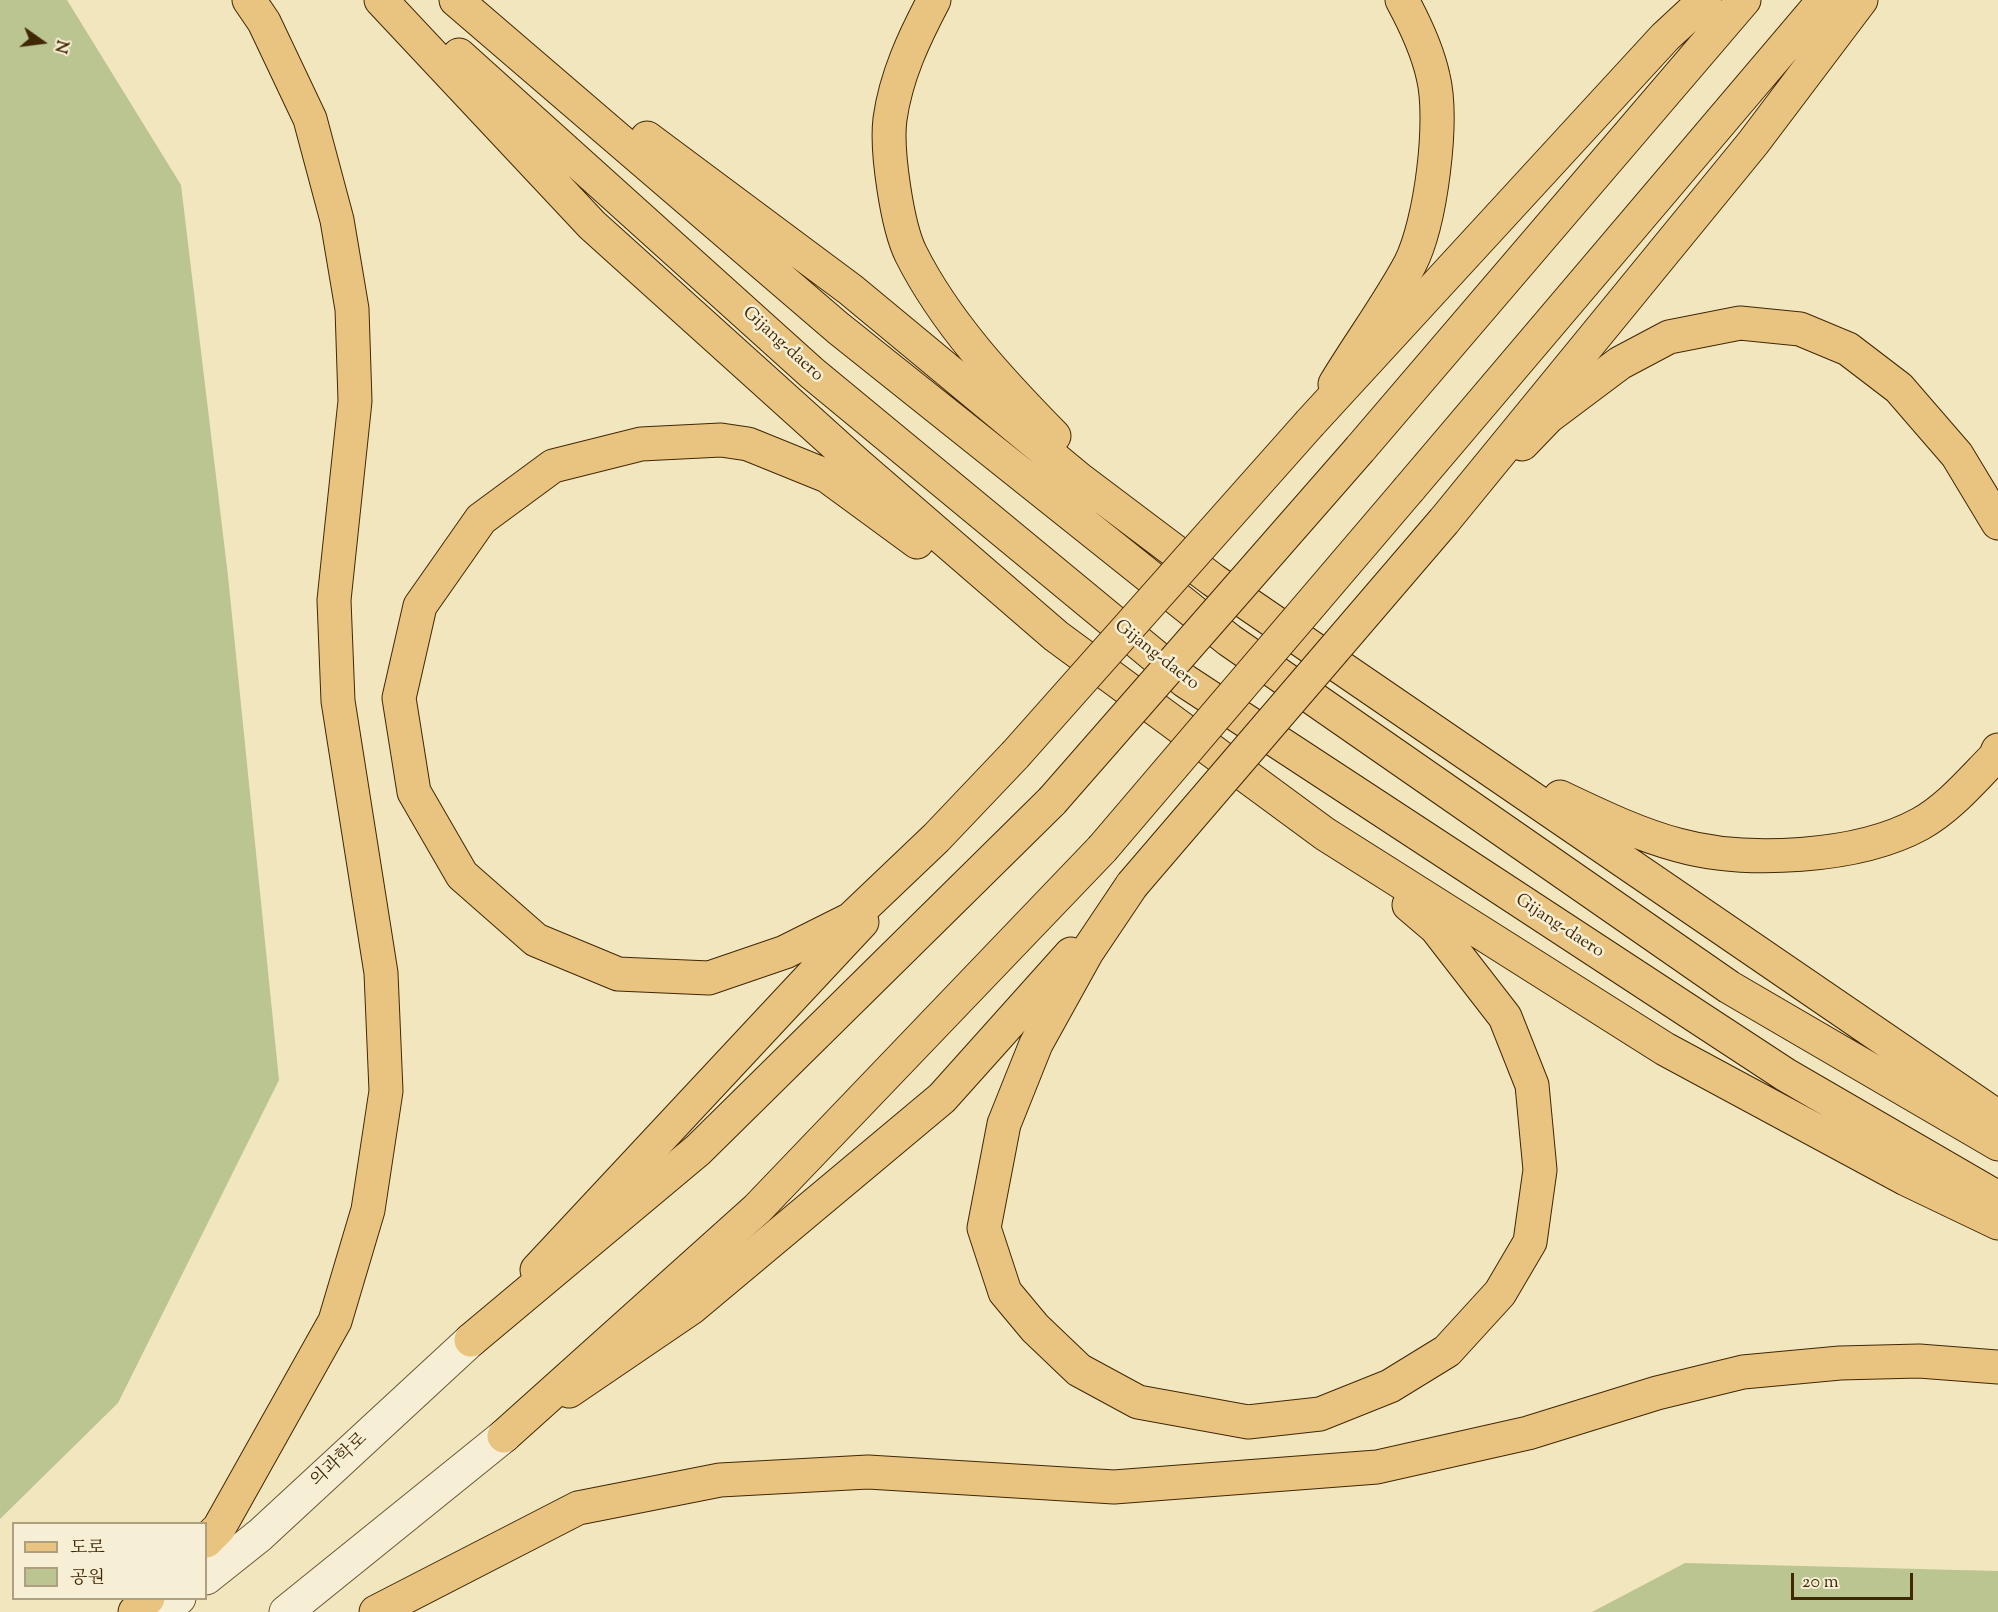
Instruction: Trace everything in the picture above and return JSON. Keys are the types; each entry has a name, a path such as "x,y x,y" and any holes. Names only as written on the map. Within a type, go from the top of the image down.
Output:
{"main road":[{"path":"207,1540 219,1528 335,1321 368,1210 386,1091 381,973 338,701 334,600 355,401 352,309 337,220 310,119 264,22 249,0"},
{"path":"381,0 592,225 857,465 1056,636"},
{"name":"Gijang-daero","path":"398,0 812,373 1185,681 1785,1075 1998,1198"},
{"path":"456,0 838,328 1229,640 1729,987 1998,1144"},
{"path":"463,0 851,290 1079,479 1213,580 1998,1117"},
{"path":"934,0 902,68 891,119 889,147 895,195 910,252 943,309 982,355 1033,414 1148,531"},
{"path":"1310,423 1411,262 1427,212 1437,136 1434,78 1418,29 1402,0"},
{"path":"471,1340 728,1067 1015,755 1310,423 1665,37 1706,0"},
{"path":"471,1340 698,1150 1052,801 1360,449 1744,0"},
{"path":"504,1436 757,1209 1102,849 1824,0"},
{"path":"504,1436 691,1308 942,1098 1132,885 1444,521 1753,143 1861,0"},
{"path":"1444,521 1548,417 1620,363 1669,337 1740,323 1800,329 1848,349 1899,388 1957,455 1998,523"},
{"path":"1015,755 936,838 851,919 785,952 709,978 618,974 536,940 462,875 414,792 399,698 420,606 482,519 553,466 641,444 721,440 748,444 827,476 952,568 1056,636 1325,834 1436,928 1505,1017 1532,1085 1540,1170 1530,1242 1500,1293 1447,1351 1390,1386 1320,1414 1248,1422 1138,1402 1079,1370 1035,1328 1005,1292 984,1228 1004,1124 1036,1044 1087,952 1132,885"},
{"path":"1455,745 1614,823 1680,846 1726,854 1807,854 1868,846 1921,824 1958,795 1995,757 1998,750"},
{"path":"1325,834 1665,1049 1906,1179 1998,1223"},
{"path":"376,1612 578,1508 720,1480 868,1472 1114,1487 1366,1468 1528,1433 1657,1393 1743,1372 1840,1363 1919,1361 1998,1367"},
{"path":"135,1612 147,1600"}],"street":[{"name":"의과학로","path":"207,1577 260,1535 471,1340"},
{"path":"286,1612 504,1436"},
{"path":"162,1612 178,1600"}],"green space":[{"path":"0,0 67,0 181,185 228,576 279,1080 118,1403 0,1519"},
{"path":"1685,1563 1998,1571 1998,1612 1592,1612"}]}
